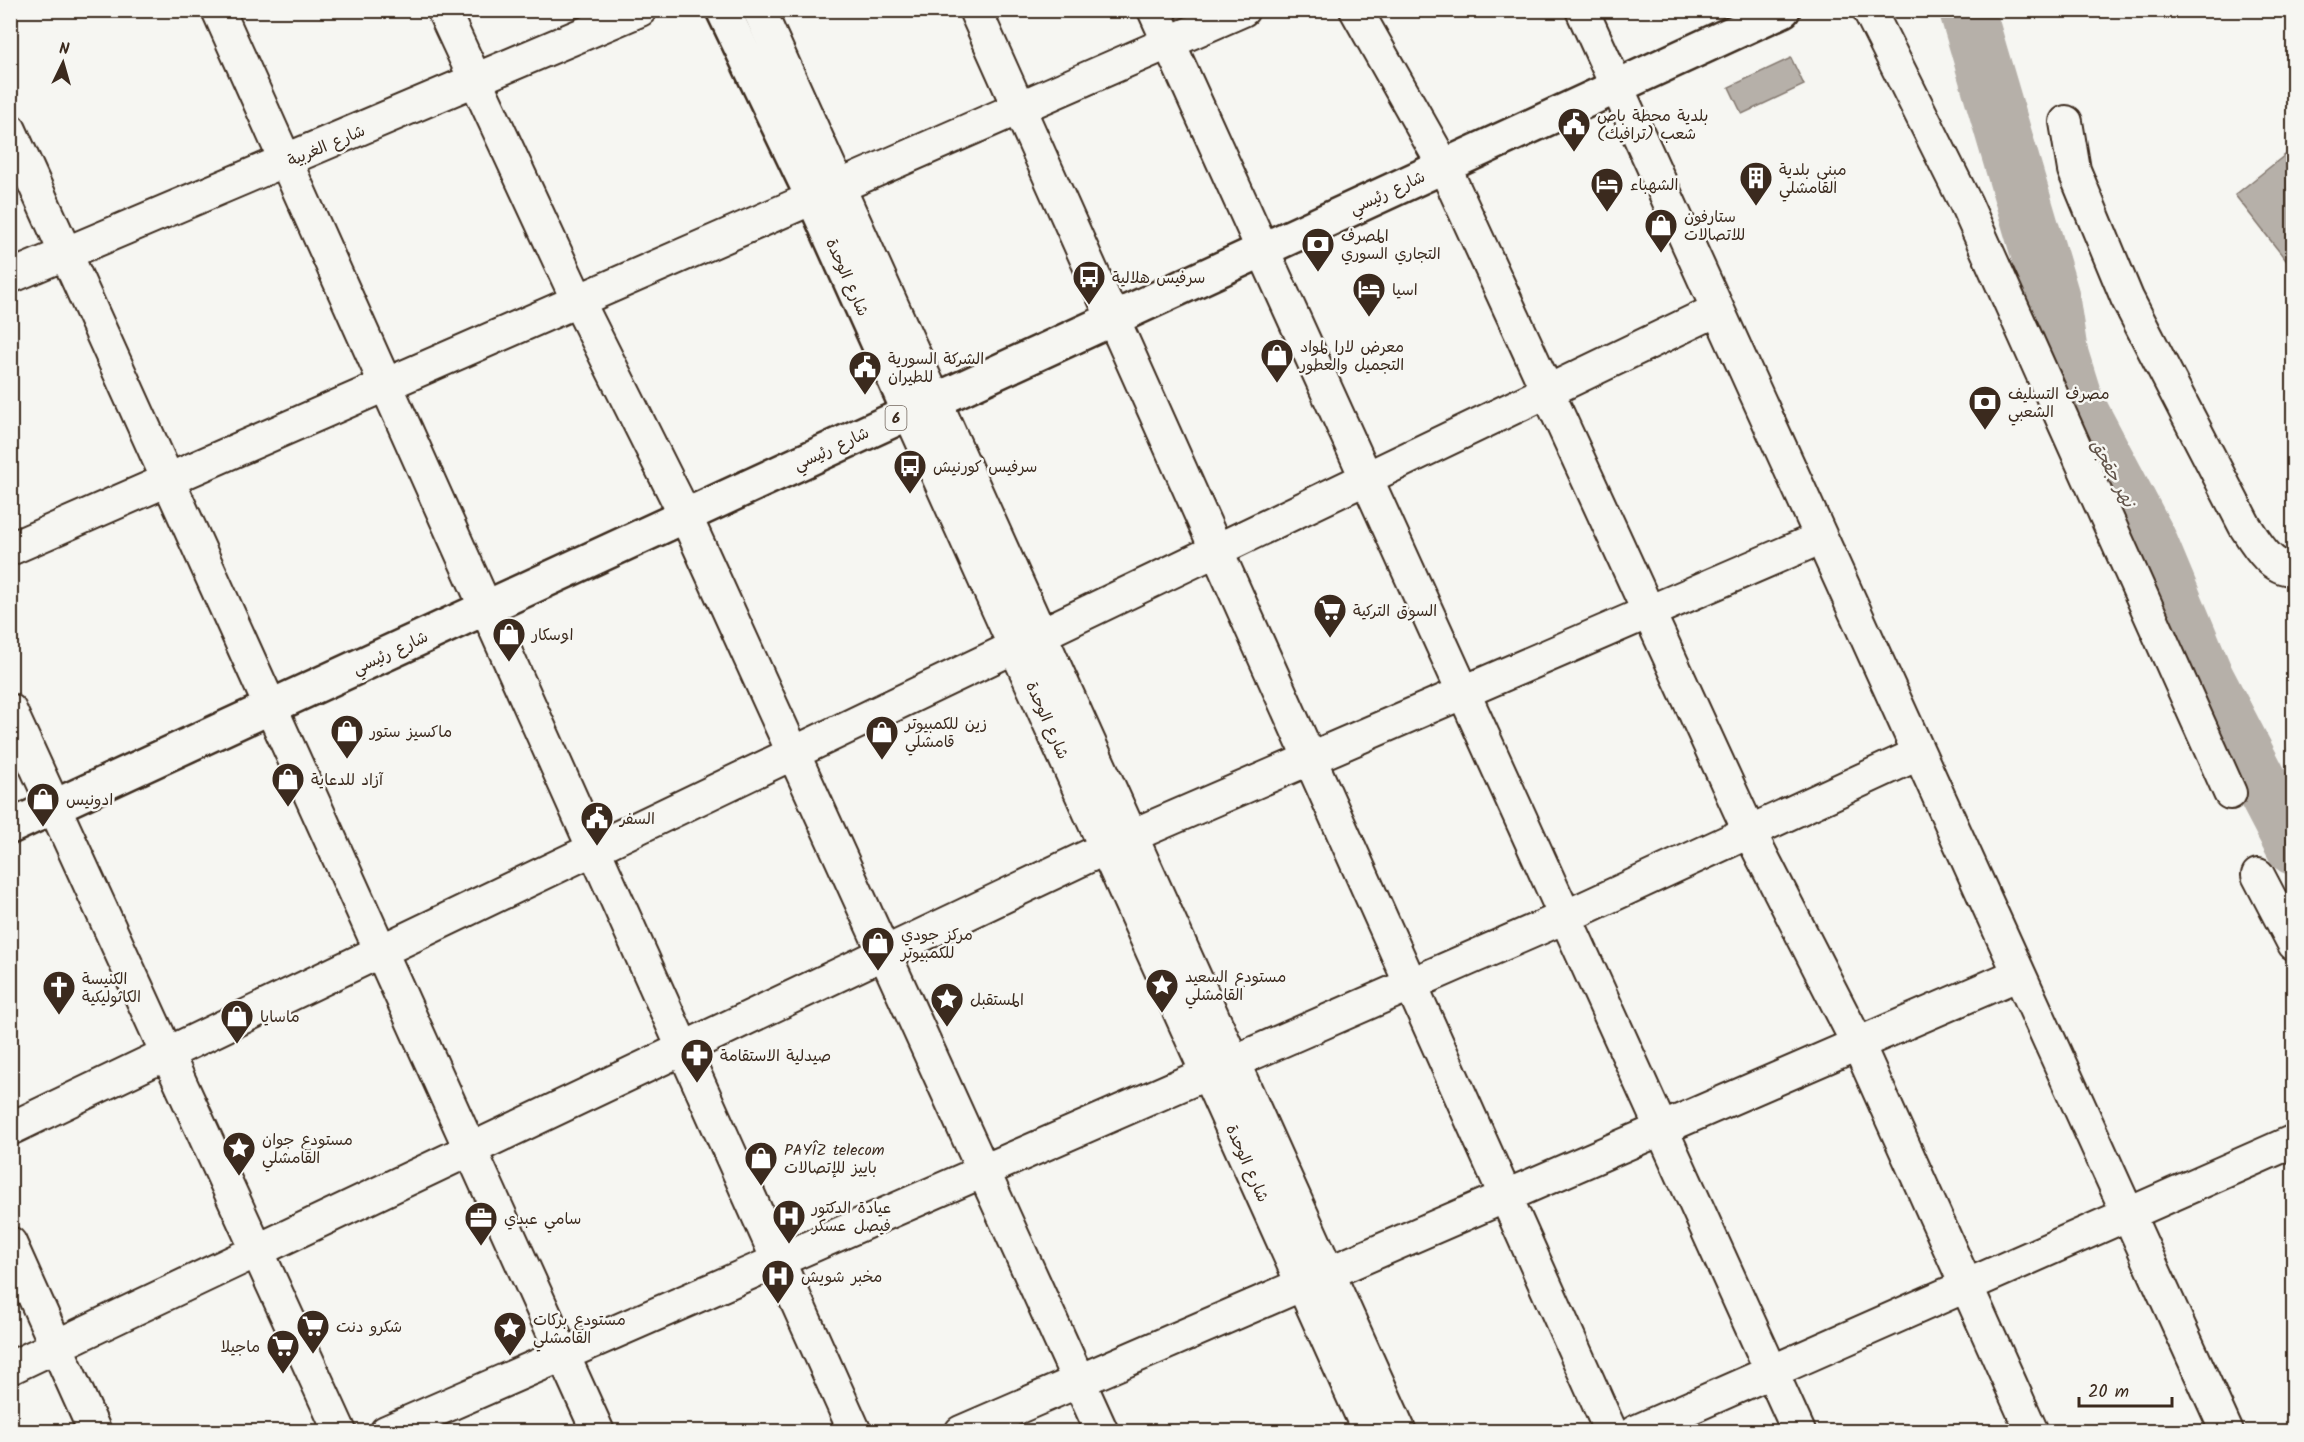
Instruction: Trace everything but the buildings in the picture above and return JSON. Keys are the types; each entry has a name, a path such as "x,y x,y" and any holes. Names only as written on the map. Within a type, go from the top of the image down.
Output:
{"highway":[{"name":"شارع الوحدة","path":"723,10 826,192 922,406"},
{"name":"شارع رئيسي","path":"10,826 1783,10"}],"street":[{"path":"218,10 855,1431"},
{"path":"443,10 578,301 685,515 1102,1431"},
{"name":"شارع الغربية","path":"10,277 67,255 640,10"},
{"name":"شارع الوحدة","path":"759,10 826,192"},
{"path":"975,10 1611,1431"},
{"path":"1154,10 1798,1431"},
{"path":"10,549 1243,10"},
{"path":"1356,10 1444,166 1750,833 1858,1044 2032,1431"},
{"path":"1582,10 2127,1212 2219,1429"},
{"path":"1869,10 1966,204 2230,793"},
{"path":"2066,122 2074,170 2139,325 2245,526 2265,555 2286,569 2294,569"},
{"path":"10,130 598,1431"},
{"path":"10,1129 1717,310"},
{"name":"شارع الوحدة","path":"922,406 1315,1278 1400,1431"},
{"path":"10,1368 1118,842 1820,538"},
{"path":"10,710 340,1431"},
{"path":"386,1431 1565,917 1918,754"},
{"path":"2258,875 2294,944"},
{"path":"961,1431 2019,974"},
{"path":"1635,1431 1966,1286 2127,1212 2294,1141"},
{"path":"10,1243 95,1431"},
{"name":"شارع الوحدة","path":"1315,1278 1369,1431"}],"shaded area":[{"path":"1791,58 1804,85 1742,114 1729,87"},
{"path":"2285,155 2293,166 2293,269 2235,195"}],"waterway":[{"name":"نهر جقجق","path":"1967,10 2051,295 2060,353 2075,401 2149,541 2206,678 2294,847"}],"place":[{"name":"بلدية محطة باص شعب (ترافيك)","path":"1574,153"},
{"name":"مبنى بلدية القامشلي","path":"1756,207"},
{"name":"الشهباء","path":"1607,213"},
{"name":"ستارفون للاتصالات","path":"1661,254"},
{"name":"المصرف التجاري السوري","path":"1318,273"},
{"name":"سرفيس هلالية","path":"1089,306"},
{"name":"اسيا","path":"1369,318"},
{"name":"معرض لارا لمواد التجميل والعطور","path":"1277,384"},
{"name":"الشركة السورية للطيران","path":"865,396"},
{"name":"مصرف التسليف الشعبي","path":"1985,431"},
{"name":"سرفيس كورنيش","path":"910,495"},
{"name":"السوق التركية","path":"1330,639"},
{"name":"اوسكار","path":"509,663"},
{"name":"ماكسيز ستور","path":"347,760"},
{"name":"زين للكمبيوتر قامشلي","path":"882,761"},
{"name":"آزاد للدعاية","path":"288,808"},
{"name":"ادونيس","path":"43,828"},
{"name":"السفر","path":"597,847"},
{"name":"مركز جودي للكمبيوتر","path":"878,972"},
{"name":"مستودع السعيد القامشلي","path":"1162,1014"},
{"name":"الكنيسة الكاثوليكية","path":"59,1016"},
{"name":"المستقبل","path":"947,1028"},
{"name":"ماسايا","path":"237,1045"},
{"name":"صيدلية الاستقامة","path":"697,1084"},
{"name":"مستودع جوان القامشلي","path":"239,1177"},
{"name":"PAYÎZ telecom باييز للإتصالات","path":"761,1187"},
{"name":"عيادة الدكتور فيصل عسكر","path":"789,1245"},
{"name":"سامي عبدي","path":"481,1247"},
{"name":"مخبر شويش","path":"778,1305"},
{"name":"شكرو دنت","path":"313,1355"},
{"name":"مستودع بركات القامشلي","path":"510,1357"},
{"name":"ماجيلا","path":"283,1375"}]}
